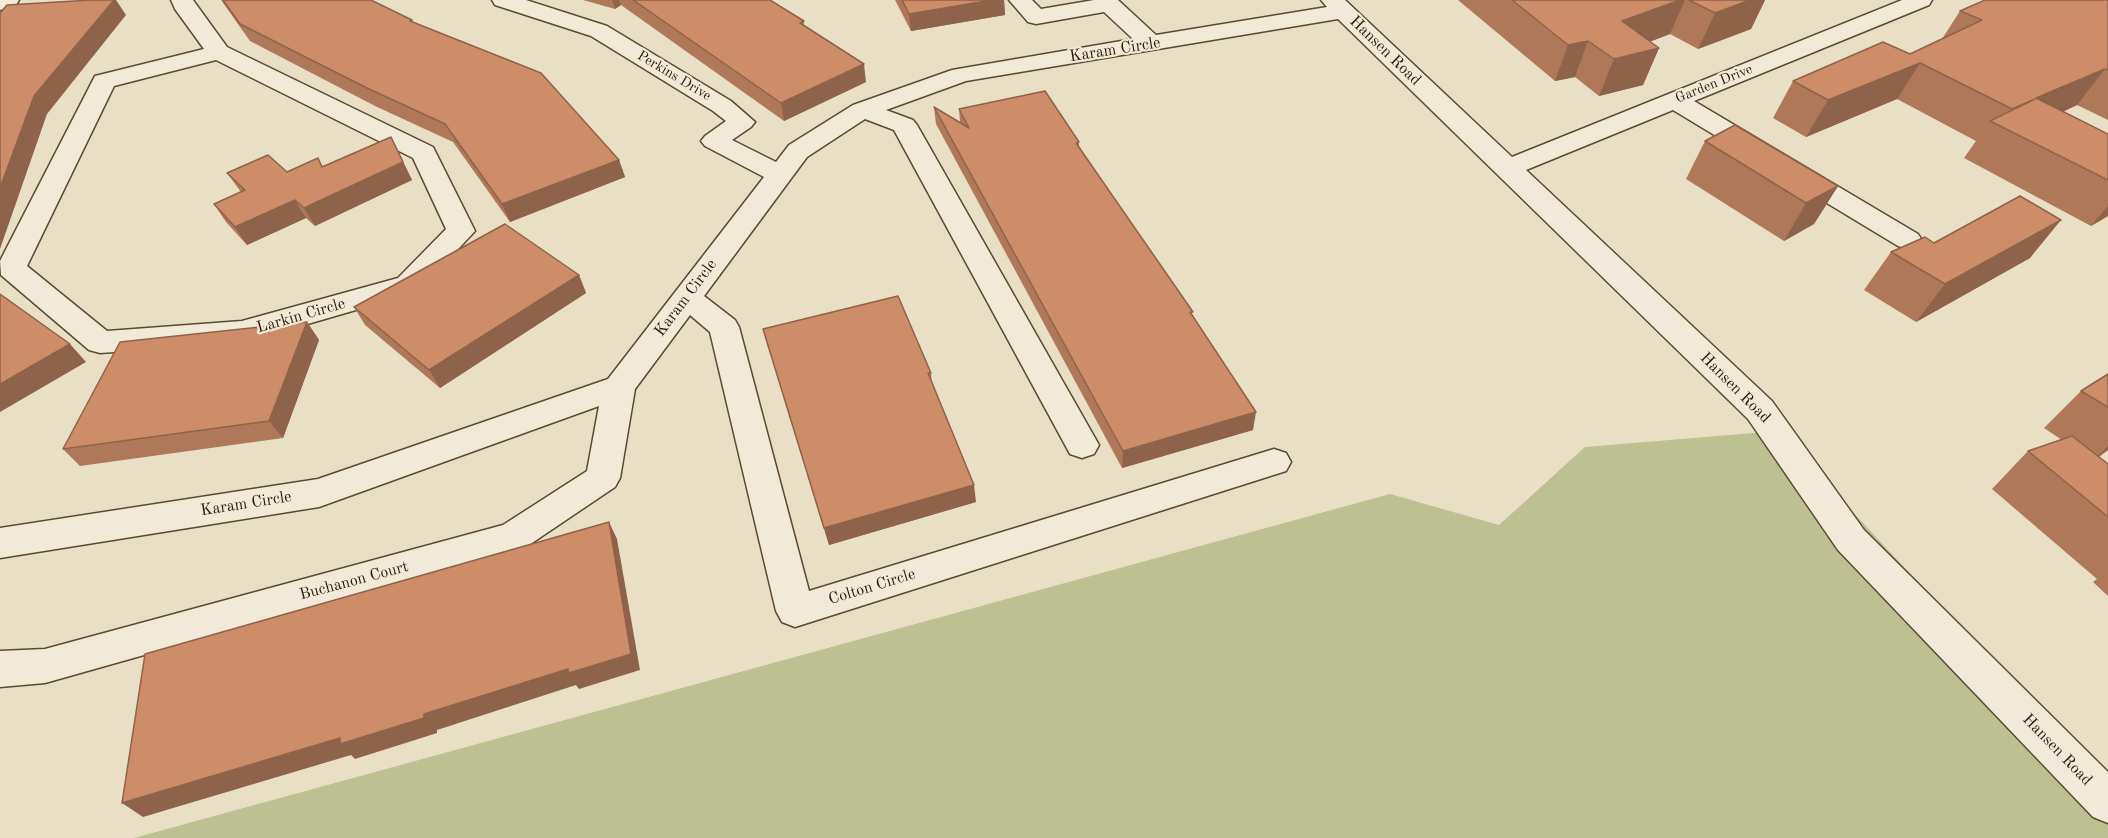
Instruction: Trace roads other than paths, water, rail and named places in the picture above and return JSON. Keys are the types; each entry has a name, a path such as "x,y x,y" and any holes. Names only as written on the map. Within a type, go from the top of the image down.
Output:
{"street":[{"path":"0,3 8,0"},
{"name":"Larkin Circle","path":"182,0 186,9 219,52 424,153 461,231 408,285 242,332 100,342 11,268 104,81 219,52"},
{"name":"Perkins Drive","path":"503,0 599,31 722,106 742,122 714,141 780,175"},
{"path":"1020,0 1035,17 1107,2 1152,44"},
{"name":"Garden Drive","path":"1508,168 1921,0"},
{"name":"Karam Circle","path":"0,543 320,493 619,387 798,151 862,110 961,75 1152,44 1337,5"},
{"name":"Hansen Road","path":"1337,5 1760,410 1776,429 1826,508 1851,540 2108,802"},
{"path":"1675,100 1908,240"},
{"path":"862,110 904,125 1082,446"},
{"name":"Colton Circle","path":"686,297 724,327 795,611 1274,462"},
{"name":"Buchanon Court","path":"0,669 45,666 513,537 603,478 619,387"}]}
